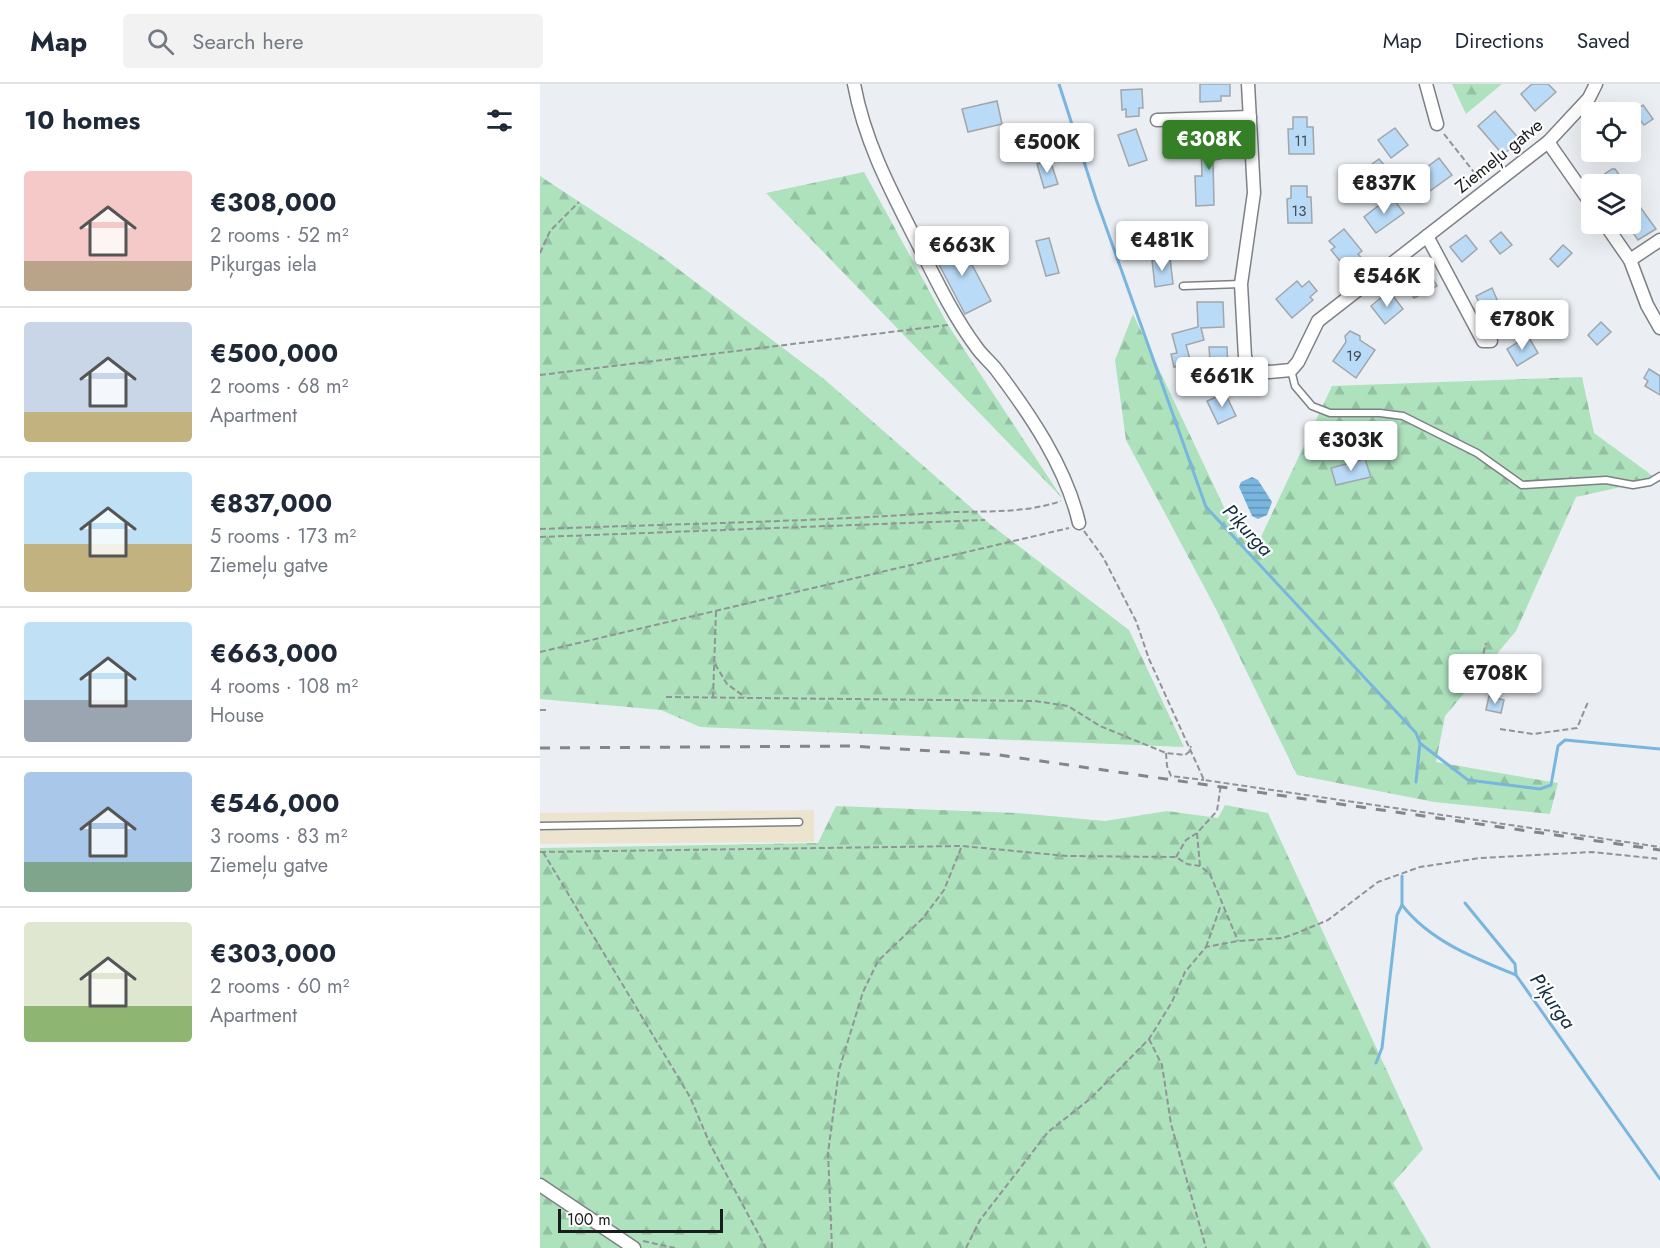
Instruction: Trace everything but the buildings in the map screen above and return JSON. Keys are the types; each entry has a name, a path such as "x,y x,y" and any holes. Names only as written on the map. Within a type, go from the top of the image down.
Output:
{"street":[{"path":"854,84 859,112 872,152 939,285 977,348 994,366 1030,420 1073,497 1079,524"},
{"path":"1248,84 1254,193 1240,284 1245,357 1250,367 1269,372 1291,370"},
{"path":"1426,84 1437,124"},
{"name":"Ziemeļu gatve","path":"1291,370 1298,362 1318,321 1548,142 1589,98 1596,84"},
{"path":"1157,120 1250,117"},
{"path":"1548,142 1581,189"},
{"path":"1612,234 1629,260 1660,328"},
{"path":"1427,236 1483,341 1491,341"},
{"path":"1629,260 1660,240"},
{"path":"540,1185 634,1248"}],"lane":[{"path":"1182,286 1240,284"},
{"path":"1291,370 1295,386 1312,406 1330,413 1403,416 1477,453 1522,485 1606,480 1633,485 1650,482 1660,476"},
{"path":"540,826 799,822"}],"path":[{"path":"1437,124 1487,190"},
{"path":"540,254 550,231 579,202"},
{"path":"540,375 948,325"},
{"path":"540,529 1025,510 1073,497"},
{"path":"540,537 986,520"},
{"path":"540,652 1064,530 1079,524 1103,557 1136,621 1156,675 1191,746 1204,780"},
{"path":"713,698 716,664 716,611"},
{"path":"1479,671 1486,643"},
{"path":"716,664 728,684 746,698"},
{"path":"666,697 1035,701 1068,706 1100,726 1166,753 1185,755 1191,746"},
{"path":"1500,729 1533,734 1577,728 1588,702"},
{"path":"540,710 548,710"},
{"path":"1166,753 1167,766 1172,776 1660,847"},
{"path":"1176,857 1186,840 1197,833 1217,811 1221,783"},
{"path":"1197,833 1200,866"},
{"path":"832,1248 828,1153 839,1070 863,992 878,962 922,918 944,890 962,846"},
{"path":"541,852 962,846 1067,856 1176,857 1187,864 1200,866 1210,874 1221,905 1238,941"},
{"path":"541,852 690,1097 710,1144 766,1248"},
{"path":"1206,947 1238,941 1283,938 1297,933 1328,920 1378,882 1419,867 1480,858 1593,852 1660,860"},
{"path":"966,1248 980,1220 1047,1132 1090,1099 1149,1039 1172,1002 1185,972 1206,947 1221,905"},
{"path":"1149,1039 1162,1065 1171,1124 1206,1248"}],"shaded area":[{"path":"814,810 814,842 540,844 540,813"}],"green space":[{"path":"1452,84 1502,84 1466,114"},
{"path":"864,172 948,325 1062,498 766,193"},
{"path":"540,176 657,253 824,379 991,525 1129,630 1184,747 700,727 661,710 540,699"},
{"path":"1133,314 1238,537 1260,539 1332,386 1582,377 1594,433 1657,479 1576,497 1516,631 1445,716 1436,762 1558,783 1550,814 1434,802 1297,775 1217,611 1126,440 1115,360"},
{"path":"1225,805 1268,813 1423,1149 1393,1183 1431,1248 540,1248 540,848 818,843 836,806 1018,813 1105,821 1167,811 1218,818"}],"water":[{"path":"1252,477 1258,480 1272,502 1267,515 1258,519 1252,516 1239,487 1241,482"}],"waterway":[{"name":"Piķurga","path":"1059,84 1096,199 1206,507 1416,733 1420,743 1416,782"},
{"path":"1421,744 1468,780 1540,789 1551,785 1558,746 1565,740 1660,749"},
{"name":"Piķurga","path":"1402,876 1402,905 1413,918 1454,947 1516,975 1660,1179"},
{"path":"1465,903 1515,964 1516,975"},
{"path":"1376,1063 1382,1048 1397,915 1402,905"}],"railway":[{"path":"540,748 851,746 999,755 1660,850"}]}
